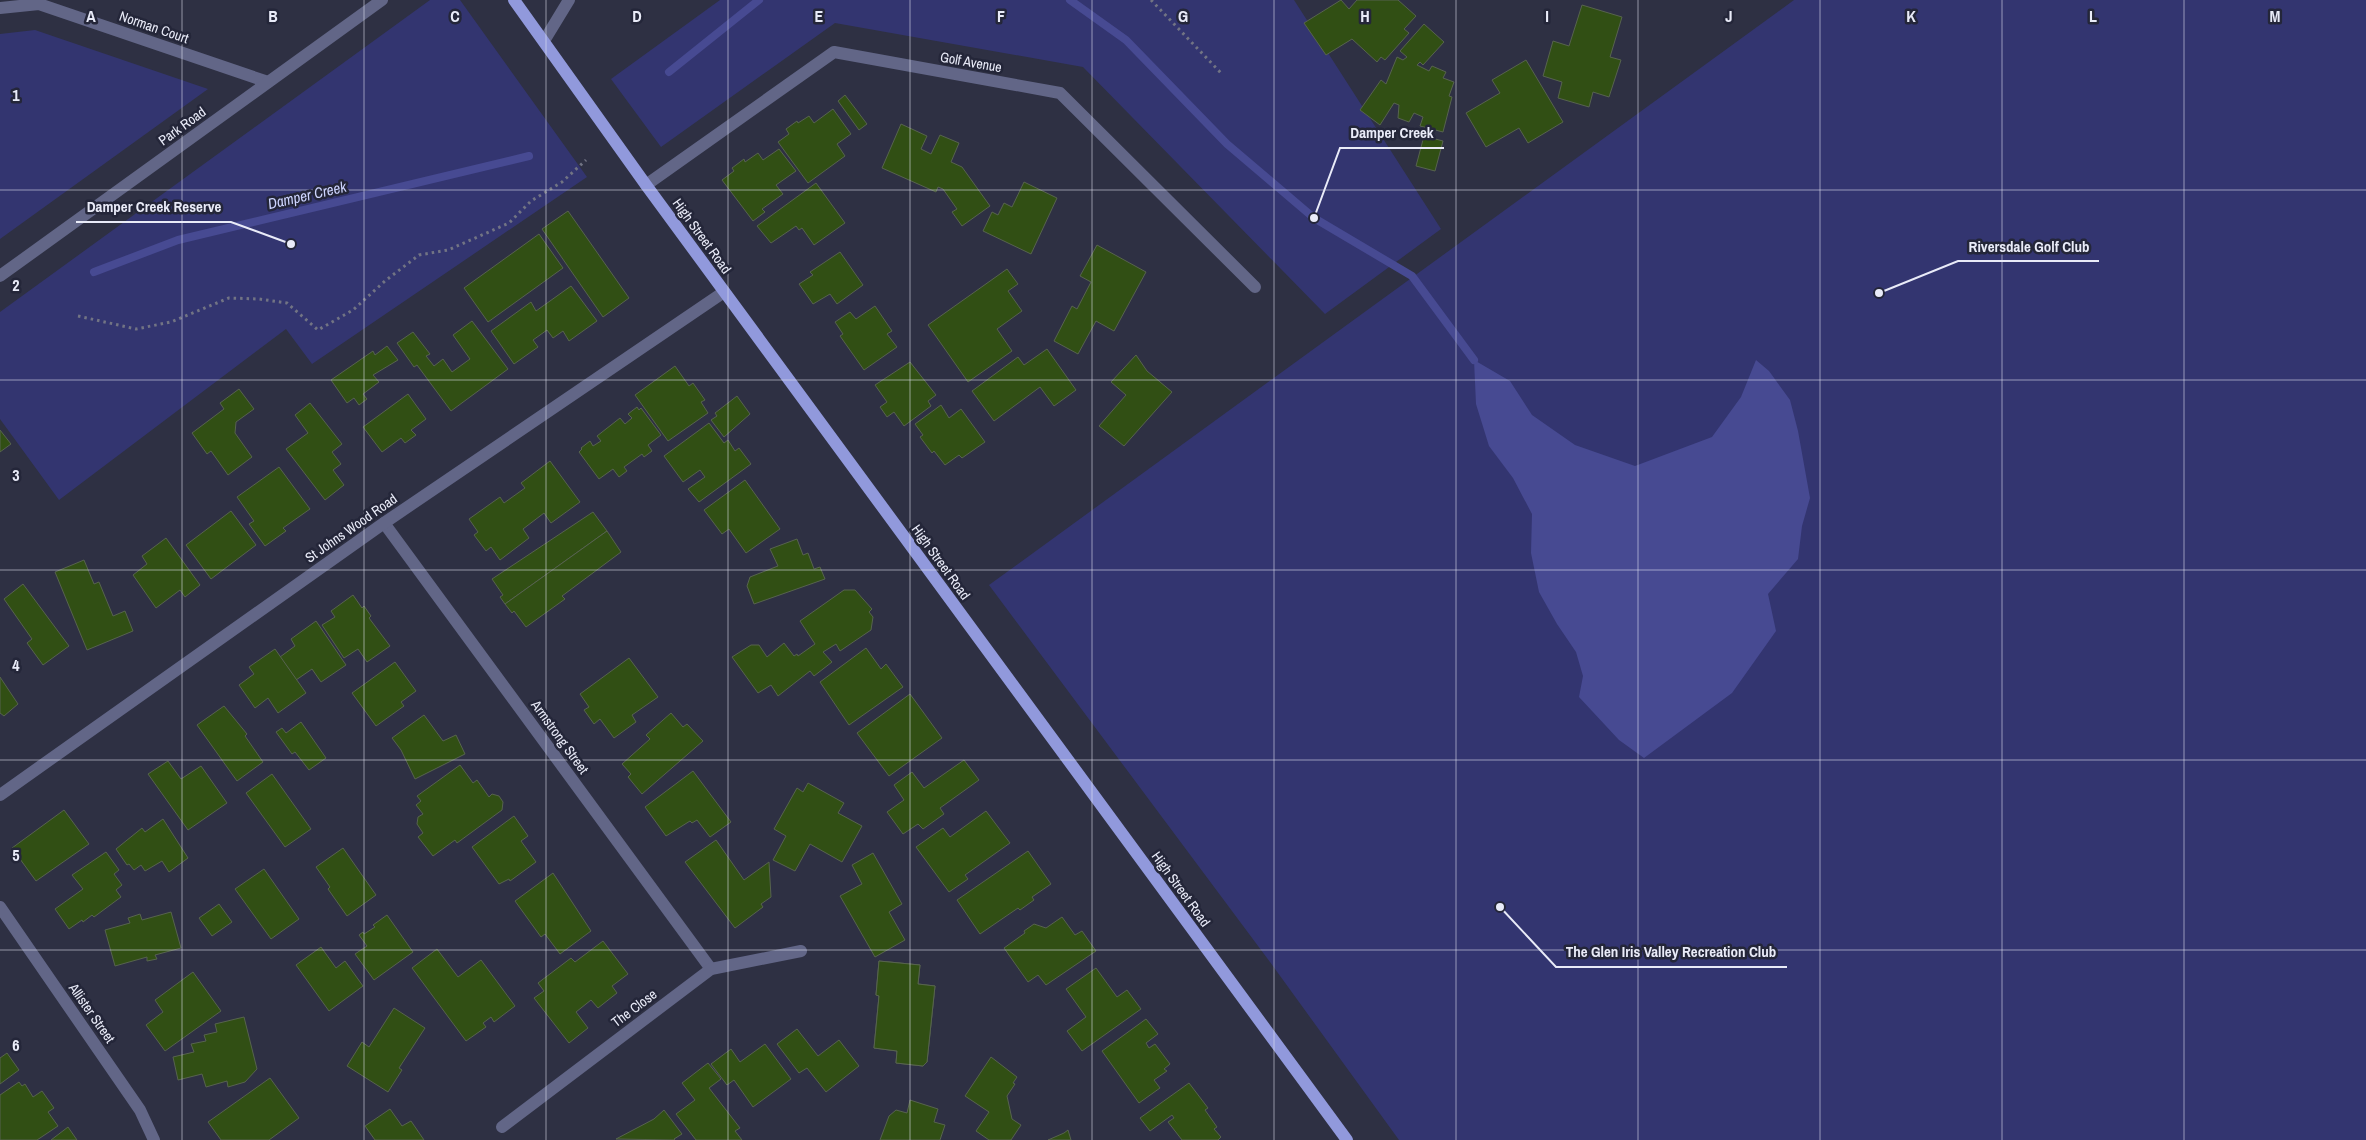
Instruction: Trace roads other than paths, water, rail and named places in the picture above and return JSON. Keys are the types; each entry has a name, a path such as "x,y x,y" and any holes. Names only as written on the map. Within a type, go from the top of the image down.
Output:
{"main road":[{"name":"High Street Road","path":"514,0 646,186 1347,1140"}],"street":[{"name":"Park Road","path":"0,276 382,0"},
{"path":"544,41 569,0"},
{"name":"Norman Court","path":"0,8 38,4 268,82"},
{"name":"Golf Avenue","path":"646,186 834,52 1060,94 1255,287"},
{"name":"St Johns Wood Road","path":"0,796 384,523 724,292"},
{"name":"Armstrong Street","path":"384,523 711,969"},
{"name":"Allister Street","path":"0,907 140,1110 154,1140"},
{"name":"The Close","path":"502,1127 711,969 801,950"}],"waterway":[{"name":"Damper Creek","path":"669,72 759,0"},
{"name":"Damper Creek","path":"1070,0 1126,40 1227,144 1314,218 1412,276 1474,360"},
{"name":"Damper Creek","path":"94,272 178,240 529,156"}],"place":[{"name":"Damper Creek","path":"1314,218"},
{"name":"Damper Creek Reserve","path":"291,244"},
{"name":"Riversdale Golf Club","path":"1879,293"},
{"name":"The Glen Iris Valley Recreation Club","path":"1500,907"}]}
